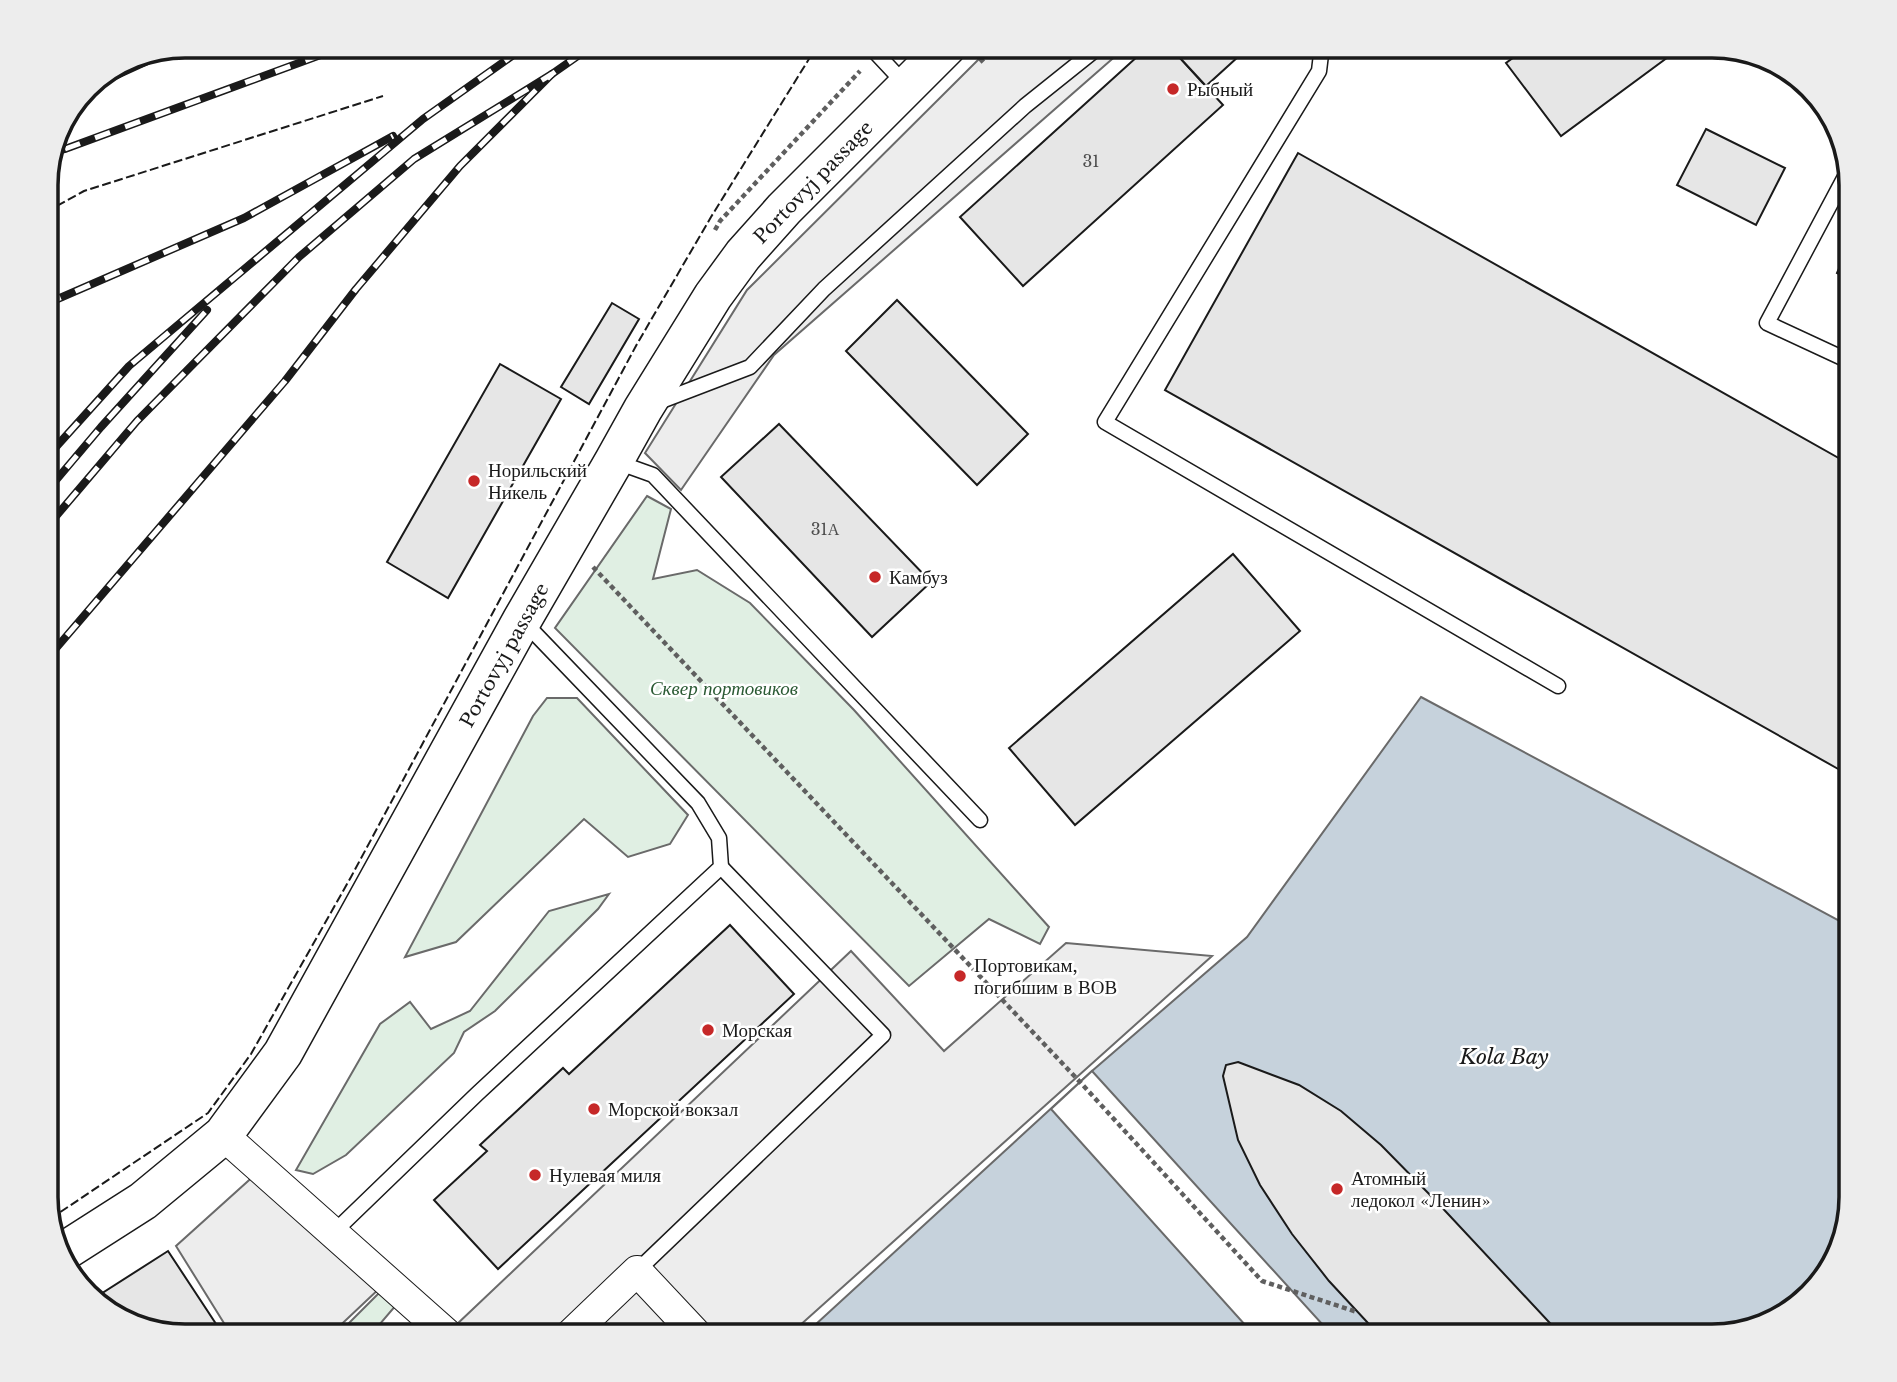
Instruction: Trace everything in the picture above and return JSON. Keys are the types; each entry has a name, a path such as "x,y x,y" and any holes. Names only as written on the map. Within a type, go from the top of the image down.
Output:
{"street":[{"name":"Portovyj passage","path":"68,1249 143,1201 223,1135 283,1053 522,620 643,409 713,296 743,255 784,209 907,86 955,58"},
{"path":"223,1135 435,1324"},
{"path":"581,1324 636,1271 687,1324"}],"lane":[{"path":"881,58 907,86"},
{"path":"643,409 750,367 853,262 1025,106 1085,58"},
{"path":"1321,58 1319,71 1105,422 1558,686"},
{"path":"1839,190 1767,324 1839,356"},
{"path":"614,461 653,475 980,820"},
{"path":"522,620 698,803 719,838 721,867 883,1035 636,1271"},
{"path":"332,1234 477,1094 721,867"}],"path":[{"path":"568,541 1080,1083 1262,1280 1357,1312"}],"green space":[{"name":"Сквер портовиков","path":"647,496 671,509 653,579 697,570 750,603 854,710 1049,927 1040,944 989,919 909,986 555,628"},
{"path":"547,698 577,698 688,815 670,844 628,857 584,819 456,942 405,957 533,716"},
{"path":"609,894 598,909 495,1011 464,1032 454,1053 346,1155 313,1174 296,1170 380,1024 410,1002 431,1029 470,1011 549,911"},
{"path":"384,1288 397,1304 380,1324 348,1324"}],"shaded area":[{"path":"980,58 1113,58 774,355 681,490 645,453 747,290"},
{"path":"1066,943 1212,956 801,1324 457,1324 851,951 944,1051"},
{"path":"258,1172 382,1286 342,1324 225,1324 176,1246"}],"water":[{"name":"Kola Bay","path":"1421,697 1839,921 1839,1206 1833,1238 1826,1254 1813,1275 1790,1298 1761,1315 1729,1323 816,1324 1092,1071 1247,937"}],"pier":[{"path":"1092,1071 1322,1324 1244,1324 1051,1109"}],"building":[{"path":"1136,58 1180,58 1223,105 1023,286 960,217"},
{"path":"1180,58 1237,58 1206,86"},
{"path":"1513,58 1667,58 1561,136 1506,63"},
{"path":"1706,129 1785,168 1756,225 1677,185"},
{"path":"1298,153 1839,458 1839,769 1165,390"},
{"path":"897,300 1028,434 977,485 846,351"},
{"path":"612,303 639,319 589,404 561,387"},
{"name":"Норильский Никель","path":"500,364 561,399 448,598 387,562"},
{"path":"779,424 931,582 872,637 721,477"},
{"path":"1233,554 1300,631 1075,825 1009,748"},
{"name":"Морской вокзал","path":"730,925 794,994 498,1269 434,1200 487,1151 480,1145 563,1068 569,1074"},
{"path":"1238,1062 1299,1085 1341,1111 1381,1145 1551,1324 1369,1324 1329,1281 1292,1234 1260,1185 1238,1140 1223,1076 1226,1065"},
{"path":"168,1251 216,1324 176,1324 144,1318 121,1307 102,1293"}],"railway":[{"path":"65,149 312,58"},
{"path":"58,445 129,366 423,119 509,58"},
{"path":"58,514 137,421 299,257 414,159 575,58"},
{"path":"58,646 285,381 356,289 460,166 552,74"},
{"path":"58,299 244,218 393,136"},
{"path":"58,478 207,310"}],"fence":[{"path":"59,1213 208,1113 251,1054 351,877 637,344 711,217 810,58"},
{"path":"58,205 84,191 383,96"}],"place":[{"name":"Рыбный","path":"1173,89"},
{"name":"Норильский Никель","path":"474,481"},
{"name":"Камбуз","path":"875,577"},
{"name":"Портовикам, погибшим в ВОВ","path":"960,976"},
{"name":"Морская","path":"708,1030"},
{"name":"Морской вокзал","path":"594,1109"},
{"name":"Нулевая миля","path":"535,1175"},
{"name":"Атомный ледокол «Ленин»","path":"1337,1189"}]}
